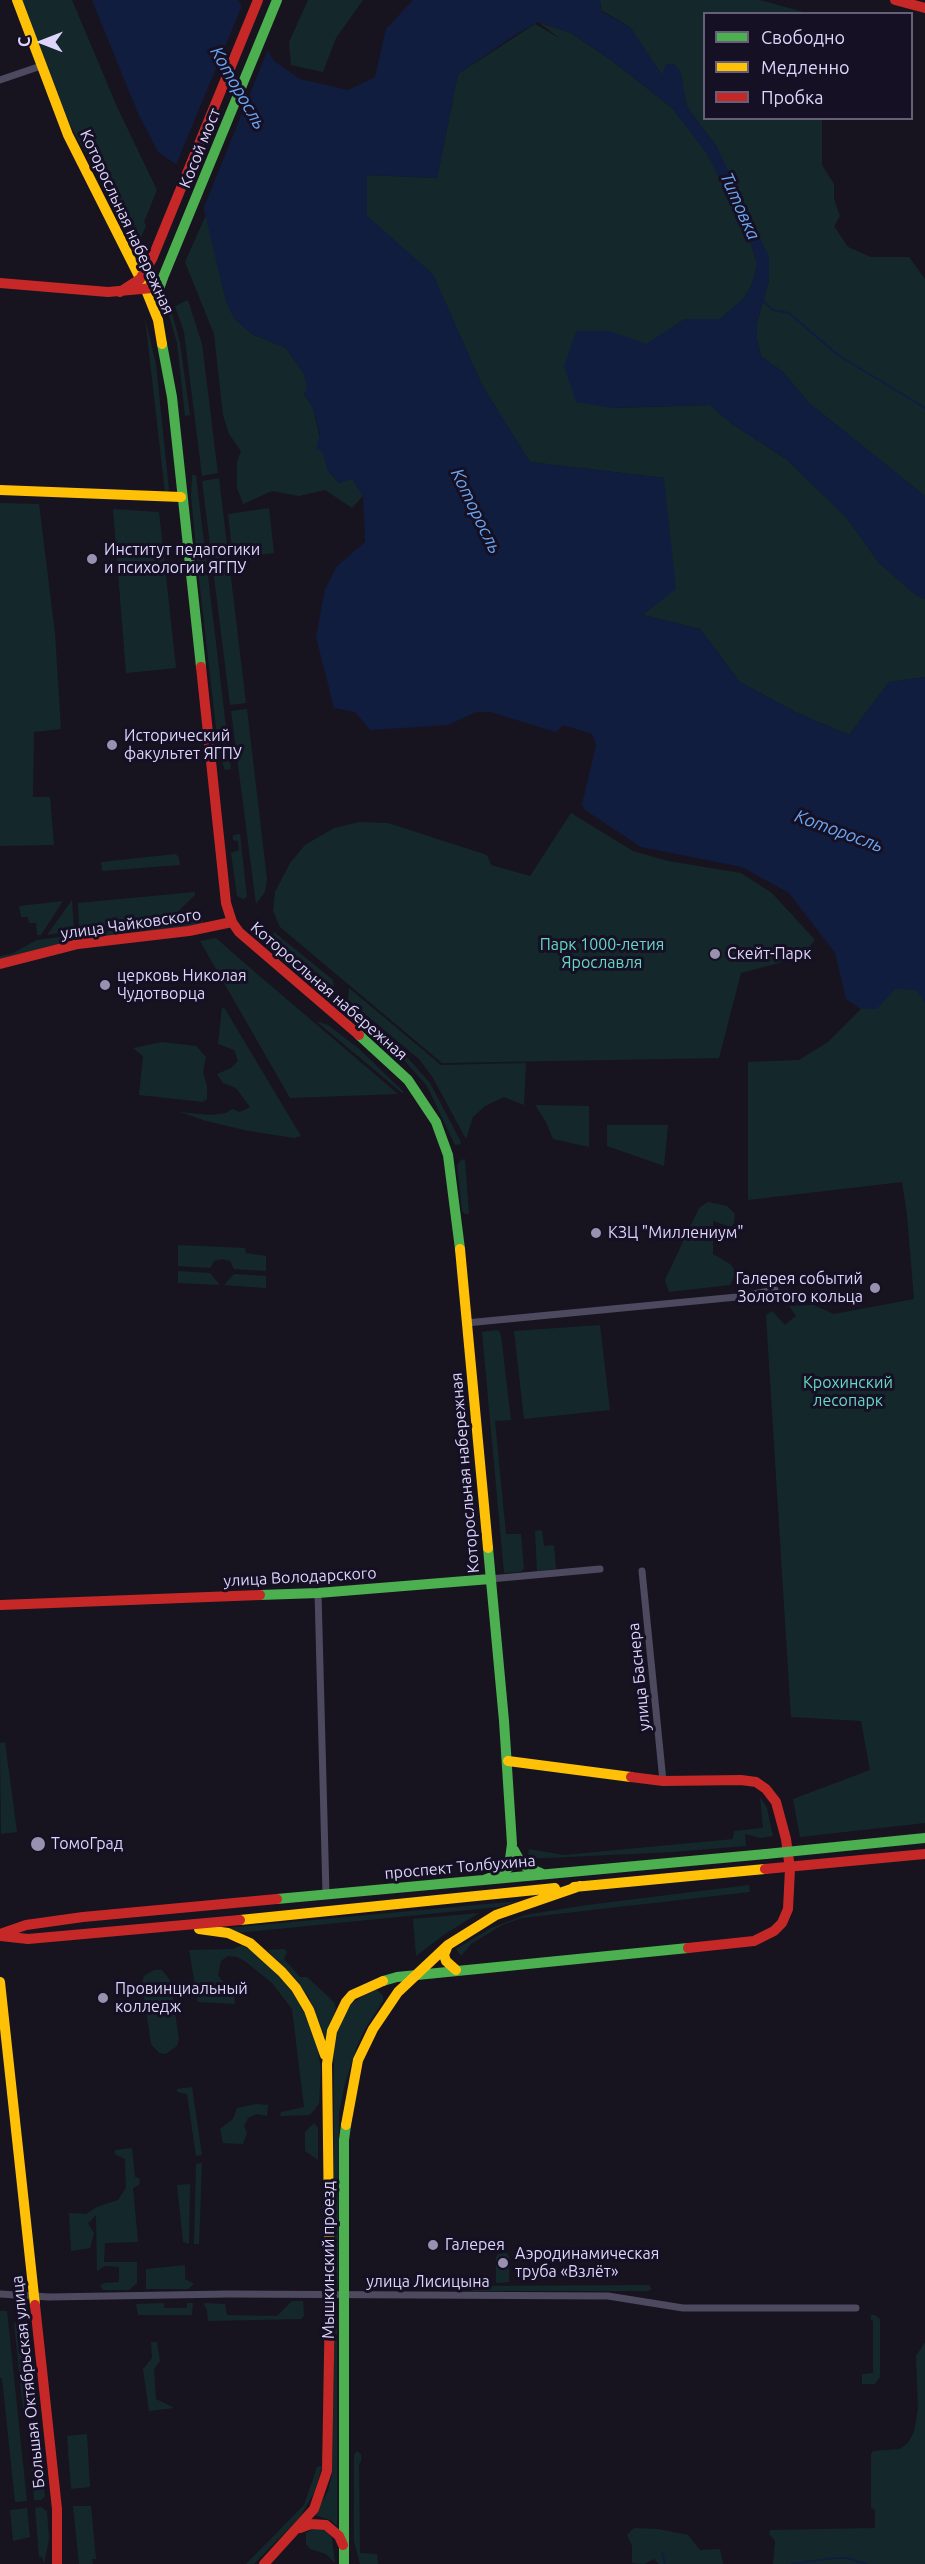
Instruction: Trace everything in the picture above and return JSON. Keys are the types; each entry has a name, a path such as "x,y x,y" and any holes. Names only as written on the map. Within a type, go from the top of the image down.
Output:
{"main road":[{"name":"Которосльная набережная","path":"17,0 68,135 155,310 172,397 224,881 232,922 256,948 391,1062 420,1095 431,1111 441,1134 451,1173 508,1761 512,1844"},
{"name":"Косой мост","path":"140,279 152,259 258,0"},
{"name":"Косой мост","path":"155,310 162,280 277,0"},
{"path":"895,0 925,8"},
{"path":"120,292 140,279"},
{"path":"0,283 120,292 146,290 162,280"},
{"path":"0,490 181,497"},
{"name":"улица Чайковского","path":"0,964 78,944 189,931 232,922"},
{"name":"улица Володарского","path":"0,1605 318,1593 490,1579"},
{"path":"414,1974 734,1944 754,1941 774,1931 782,1923 788,1909 790,1869 782,1820 776,1802 766,1789 756,1782 741,1780 663,1781 508,1761"},
{"name":"проспект Толбухина","path":"0,1935 26,1924 83,1917 925,1838"},
{"path":"512,1844 516,1857 527,1869 551,1874"},
{"path":"484,1880 500,1874 509,1867 512,1844"},
{"name":"проспект Толбухина","path":"0,1935 28,1939 178,1926 925,1854"},
{"name":"Мышкинский проезд","path":"344,2564 345,2123 358,2060 389,2004 414,1974 448,1945 496,1915 580,1886"},
{"name":"Мышкинский проезд","path":"178,1926 228,1933 250,1943 268,1958 296,1988 309,2010 327,2064"},
{"path":"448,1945 444,1955 446,1961 456,1970"},
{"name":"Мышкинский проезд","path":"264,2564 314,2509 327,2471 330,2294 327,2064 332,2031 346,2002 352,1995 373,1984 414,1974"},
{"name":"Большая Октябрьская улица","path":"0,1982 57,2509 57,2564"},
{"path":"373,1984 379,1984 386,1991 389,2004"},
{"path":"295,2532 311,2524 326,2525 339,2536 343,2545"}],"street":[{"path":"0,80 41,66"},
{"path":"466,1323 737,1297 775,1290"},
{"name":"улица Володарского","path":"490,1579 600,1569"},
{"name":"улица Баснера","path":"642,1571 663,1781"},
{"path":"318,1593 326,1894"},
{"name":"улица Лисицына","path":"0,2294 34,2296 330,2294 608,2296 683,2308 856,2308"}],"green space":[{"path":"20,0 72,0 118,109 157,190 144,222 146,226 136,242 71,127"},
{"path":"308,0 363,0 336,38 323,72 291,65 289,42"},
{"path":"600,0 760,0 803,12 703,12 703,120 822,120 822,165 834,184 834,199 840,216 834,226 848,247 871,257 909,257 925,279 925,496 808,402 783,372 761,356 757,339 757,323 769,280 717,147 687,107 680,70 662,75 630,27 601,10"},
{"path":"538,22 571,33 611,60 672,108 706,152 746,227 757,264 753,282 744,298 720,319 685,319 646,345 610,332 612,408 710,405 732,424 786,459 846,517 879,563 916,595 925,599 925,677 889,682 849,735 795,712 740,682 700,629 643,615 664,478 530,462 482,385 433,275 367,216 367,175 437,178 458,74 535,24 561,39"},
{"path":"206,215 226,301 234,318 252,334 286,348 304,374 308,388 304,394 313,408 328,471 339,483 352,478 363,496 352,508 325,490 299,496 272,491 243,504 237,488 237,462 241,451 229,434 223,415 214,334 185,262"},
{"path":"188,300 202,344 218,473 202,476 184,332 175,306"},
{"path":"167,308 172,312 180,343 190,415 185,416 177,343"},
{"path":"145,318 156,364 169,490 165,493"},
{"path":"192,475 196,475 231,769 225,770 219,754 199,579 191,496"},
{"path":"219,478 246,703 230,705 202,481"},
{"path":"0,503 39,504 55,633 61,729 34,732 33,797 50,797 54,845 0,846"},
{"path":"269,508 274,553 233,558 228,514"},
{"path":"113,509 159,512 176,668 126,673"},
{"path":"247,709 267,879 265,892 256,904 231,711"},
{"name":"Парк 1000-летия Ярославля","path":"571,813 633,851 668,861 741,873 772,893 815,940 801,957 741,973 719,1058 442,1063 280,927 273,911 275,892 290,863 305,845 334,828 360,822 388,823 487,855 491,865 530,876"},
{"path":"240,834 247,897 243,899 237,896 231,853 239,850 238,841 233,840 233,835"},
{"path":"176,854 180,865 102,871 101,862"},
{"path":"195,892 195,895 171,918 79,928 78,903"},
{"path":"72,900 74,930 47,935"},
{"path":"63,901 41,935 37,935 36,923 29,923 28,917 21,917 19,906"},
{"path":"203,920 203,924 199,926 80,939 80,934"},
{"path":"274,932 333,980 334,987 273,939"},
{"path":"68,936 62,943 0,959 0,956 11,954 37,940"},
{"path":"216,938 398,1094 290,1098 200,941"},
{"path":"267,941 408,1058 430,1083 460,1144 455,1145 427,1086 404,1060 265,945"},
{"name":"Крохинский лесопарк","path":"915,984 925,1002 925,1823 800,1837 793,1799 870,1770 861,1721 791,1717 766,1315 772,1311 785,1325 796,1316 789,1306 813,1305 834,1314 914,1299 902,1182 748,1200 748,1062 799,1060 828,1042 885,985"},
{"path":"349,988 441,1065 526,1063 524,1105 504,1097 485,1106 473,1117 466,1139 433,1078 419,1059 348,1000"},
{"path":"222,1007 301,1136 294,1138 249,1131 180,1112 211,1115 226,1113 232,1109 240,1112 250,1107 236,1088 223,1083 217,1074 231,1068 238,1061 234,1050 218,1044"},
{"path":"316,1021 328,1025 358,1048 404,1092 402,1093"},
{"path":"162,1042 196,1046 206,1057 203,1072 207,1086 207,1099 203,1102 139,1095 143,1056 133,1048"},
{"path":"535,1105 589,1106 589,1147 553,1139"},
{"path":"607,1125 668,1125 664,1166 607,1146"},
{"path":"465,1159 469,1214 462,1211 457,1165"},
{"path":"708,1202 727,1206 735,1214 731,1227 713,1221 713,1254 730,1264 734,1269 734,1277 730,1285 669,1292 665,1280 699,1208"},
{"path":"178,1245 245,1248 246,1253 266,1256 266,1271 234,1269 230,1261 222,1259 214,1261 210,1268 178,1266"},
{"path":"178,1271 210,1273 220,1285 178,1283"},
{"path":"234,1274 266,1276 266,1288 224,1285"},
{"path":"600,1325 610,1410 524,1419 514,1331"},
{"path":"498,1330 501,1335 511,1420 495,1421 506,1534 521,1534 524,1569 520,1572 504,1573 482,1332"},
{"path":"542,1530 544,1546 554,1545 556,1569 537,1571 535,1531"},
{"path":"5,1742 17,1832 1,1834 0,1743"},
{"path":"760,1797 767,1808 773,1836 761,1838 745,1834 746,1846 548,1858 535,1858 528,1854 529,1849 564,1855 733,1839 734,1831 763,1828"},
{"path":"749,1885 750,1892 522,1918 502,1925 471,1944 461,1956 456,1949 491,1928 525,1915"},
{"path":"519,1901 499,1907 237,1933 227,1928"},
{"path":"479,1913 445,1934 416,1956 413,1919"},
{"path":"242,1945 260,1956 291,1988 302,2006 317,2046 321,2069 319,2104 310,2115 280,2116 281,2112 304,2107 292,2009 272,1983 246,1962 237,1957 228,1956 221,1961 218,1975 222,1981 233,1985 235,2004 198,2002 189,1950 233,1949"},
{"path":"284,1949 287,1952 284,1959 300,1977 307,1977 334,2002 336,2008 325,2038 308,1996 294,1977 267,1950"},
{"path":"154,1970 162,1970 170,1980 179,2039 177,2046 166,2054 159,2053 151,2044 142,1983 144,1976"},
{"path":"375,1988 383,1996 383,2001 357,2046 344,2087 339,2114 338,2286 336,2289 333,2286 334,2038 348,2006"},
{"path":"192,2087 202,2155 196,2156 187,2094 177,2092 177,2089"},
{"path":"256,2104 268,2105 267,2116 256,2114 248,2118 244,2126 247,2133 243,2144 223,2143 220,2129 233,2119 237,2108"},
{"path":"314,2123 318,2128 318,2160 305,2151 305,2132"},
{"path":"132,2148 135,2177 140,2179 139,2185 133,2188 138,2242 105,2243 104,2262 137,2262 137,2283 129,2290 103,2290 100,2286 104,2283 119,2282 119,2267 105,2266 97,2271 96,2215 88,2223 94,2233 90,2248 71,2251 69,2213 86,2214 97,2207 118,2200 126,2188 125,2159 115,2154 115,2150"},
{"path":"202,2163 199,2244 194,2244 196,2164"},
{"path":"190,2184 189,2244 183,2242 177,2185"},
{"name":"Аэродинамическая труба «Взлёт»","path":"506,2253 509,2256 509,2282 496,2283 496,2257 498,2254"},
{"path":"185,2265 185,2279 194,2284 188,2289 146,2289 146,2269"},
{"path":"649,2285 652,2289 648,2291 473,2291 470,2286"},
{"path":"292,2301 303,2301 304,2316 301,2319 208,2321 207,2310 203,2303 225,2304 227,2315 277,2316"},
{"path":"335,2301 337,2303 337,2526 330,2520 315,2515 328,2491 332,2475"},
{"path":"164,2303 164,2308 187,2308 187,2303 193,2303 192,2315 138,2315 136,2304"},
{"path":"0,2311 7,2311 27,2501 15,2502 2,2378 0,2378"},
{"path":"871,2315 880,2319 880,2377 875,2384 862,2384 862,2374 873,2373"},
{"path":"14,2323 25,2324 35,2403 32,2408 23,2409"},
{"path":"151,2342 157,2342 160,2361 154,2369 156,2399 174,2408 149,2411 143,2369 152,2358"},
{"path":"925,2342 925,2564 773,2564 775,2541 769,2534 770,2530 875,2528 875,2510 871,2508 871,2454 873,2451 900,2449 908,2443 914,2432 918,2409 916,2356"},
{"path":"87,2434 90,2487 71,2489 67,2436"},
{"path":"357,2451 361,2454 359,2464 360,2553 377,2554 378,2564 360,2564 354,2541 354,2455"},
{"path":"40,2462 45,2496 41,2500 34,2500 31,2463"},
{"path":"322,2466 315,2491 300,2517 254,2564 246,2564 304,2505 317,2467"},
{"path":"73,2506 91,2506 96,2559 92,2559 93,2564 79,2564"},
{"path":"41,2507 47,2511 49,2539 44,2564 42,2557 39,2557 35,2508"},
{"path":"27,2508 30,2537 13,2541 10,2510"},
{"path":"320,2528 327,2531 332,2538 335,2563 326,2554 310,2549 306,2544 306,2533"},
{"path":"634,2528 658,2529 688,2535 700,2550 720,2549 723,2564 659,2564 654,2559 644,2564 632,2563 632,2546 627,2535"}],"water":[{"name":"Которосль","path":"92,0 238,0 274,61 300,79 348,90 375,77 386,29 413,0 600,0 601,11 630,27 662,75 666,64 674,64 680,70 687,107 717,147 769,257 769,280 757,323 757,339 761,356 783,372 808,402 925,496 925,599 916,595 879,563 846,517 786,459 732,424 710,405 612,408 576,402 564,366 576,331 610,331 646,344 685,319 720,319 744,298 753,282 757,264 746,227 706,152 672,108 611,60 571,33 538,22 515,35 458,74 437,178 367,175 367,216 433,274 482,385 530,462 664,478 676,589 643,615 700,629 740,682 795,712 849,735 889,682 925,677 925,1004 917,990 895,989 877,1009 861,1009 846,999 835,953 789,893 742,867 641,847 585,810 582,804 596,745 592,734 563,725 556,732 490,712 476,712 448,725 370,730 355,712 334,708 316,637 325,589 337,566 365,542 363,496 352,479 340,483 328,471 322,451 316,449 320,434 313,408 304,394 307,388 304,374 286,348 252,334 234,318 226,301 203,206 186,171 158,152 137,111"}],"pier":[{"path":"243,3 269,47 202,212 184,173 175,167"}],"waterway":[{"name":"Титовка","path":"762,300 773,310 789,313 838,355 925,408"},
{"path":"662,2552 665,2564"},
{"path":"791,2564 835,2558 847,2558 866,2564"}],"traffic: fast":[{"path":"155,309 156,297 164,275 277,0"},
{"path":"162,344 172,397 201,667"},
{"path":"359,1035 408,1080 436,1122 448,1155 460,1249"},
{"path":"484,1880 500,1874 509,1867 512,1844 504,1721 488,1548"},
{"path":"260,1595 318,1593 490,1579"},
{"path":"766,1854 925,1838"},
{"path":"514,1850 522,1865 541,1873"},
{"path":"277,1899 766,1854"},
{"path":"383,1981 397,1977 688,1948"},
{"path":"344,2564 344,2140 346,2125"}],"traffic: slow":[{"path":"17,0 68,135 146,290 158,320 162,344"},
{"path":"0,490 181,497"},
{"path":"460,1249 488,1548"},
{"path":"508,1761 631,1777"},
{"path":"574,1887 765,1869"},
{"path":"346,2125 358,2060 373,2029 398,1992 448,1945 496,1915 580,1886"},
{"path":"240,1920 555,1888"},
{"path":"199,1929 228,1933 250,1943 282,1972 296,1988 309,2010 325,2055"},
{"path":"448,1945 444,1955 446,1961 456,1970"},
{"path":"330,2299 327,2064 332,2031 346,2002 352,1995 383,1981"},
{"path":"0,1982 35,2305"}],"traffic: jam":[{"path":"120,292 140,279 152,259 258,0"},
{"path":"895,0 925,8"},
{"path":"0,283 108,292 152,288"},
{"path":"201,667 226,903 232,922 239,932 359,1035"},
{"path":"0,964 78,944 189,931 232,922"},
{"path":"0,1605 260,1595"},
{"path":"631,1777 663,1781 741,1780 756,1782 766,1789 776,1802 786,1839 790,1869 788,1909 782,1923 774,1931 754,1941 688,1948"},
{"path":"765,1869 925,1854"},
{"path":"0,1934 26,1925 83,1917 277,1899"},
{"path":"0,1936 28,1939 240,1920"},
{"path":"264,2564 314,2509 327,2471 330,2299"},
{"path":"35,2305 57,2509 57,2564"},
{"path":"300,2528 311,2524 326,2525 339,2536 343,2545"}],"place":[{"name":"Институт педагогики и психологии ЯГПУ","path":"92,559"},
{"name":"Исторический факультет ЯГПУ","path":"112,745"},
{"name":"Скейт-Парк","path":"715,954"},
{"name":"церковь Николая Чудотворца","path":"105,985"},
{"name":"КЗЦ \"Миллениум\"","path":"596,1233"},
{"name":"Галерея событий Золотого кольца","path":"875,1288"},
{"name":"ТомоГрад","path":"38,1844"},
{"name":"Провинциальный колледж","path":"103,1998"},
{"name":"Галерея","path":"433,2245"},
{"name":"Аэродинамическая труба «Взлёт»","path":"503,2263"}]}
